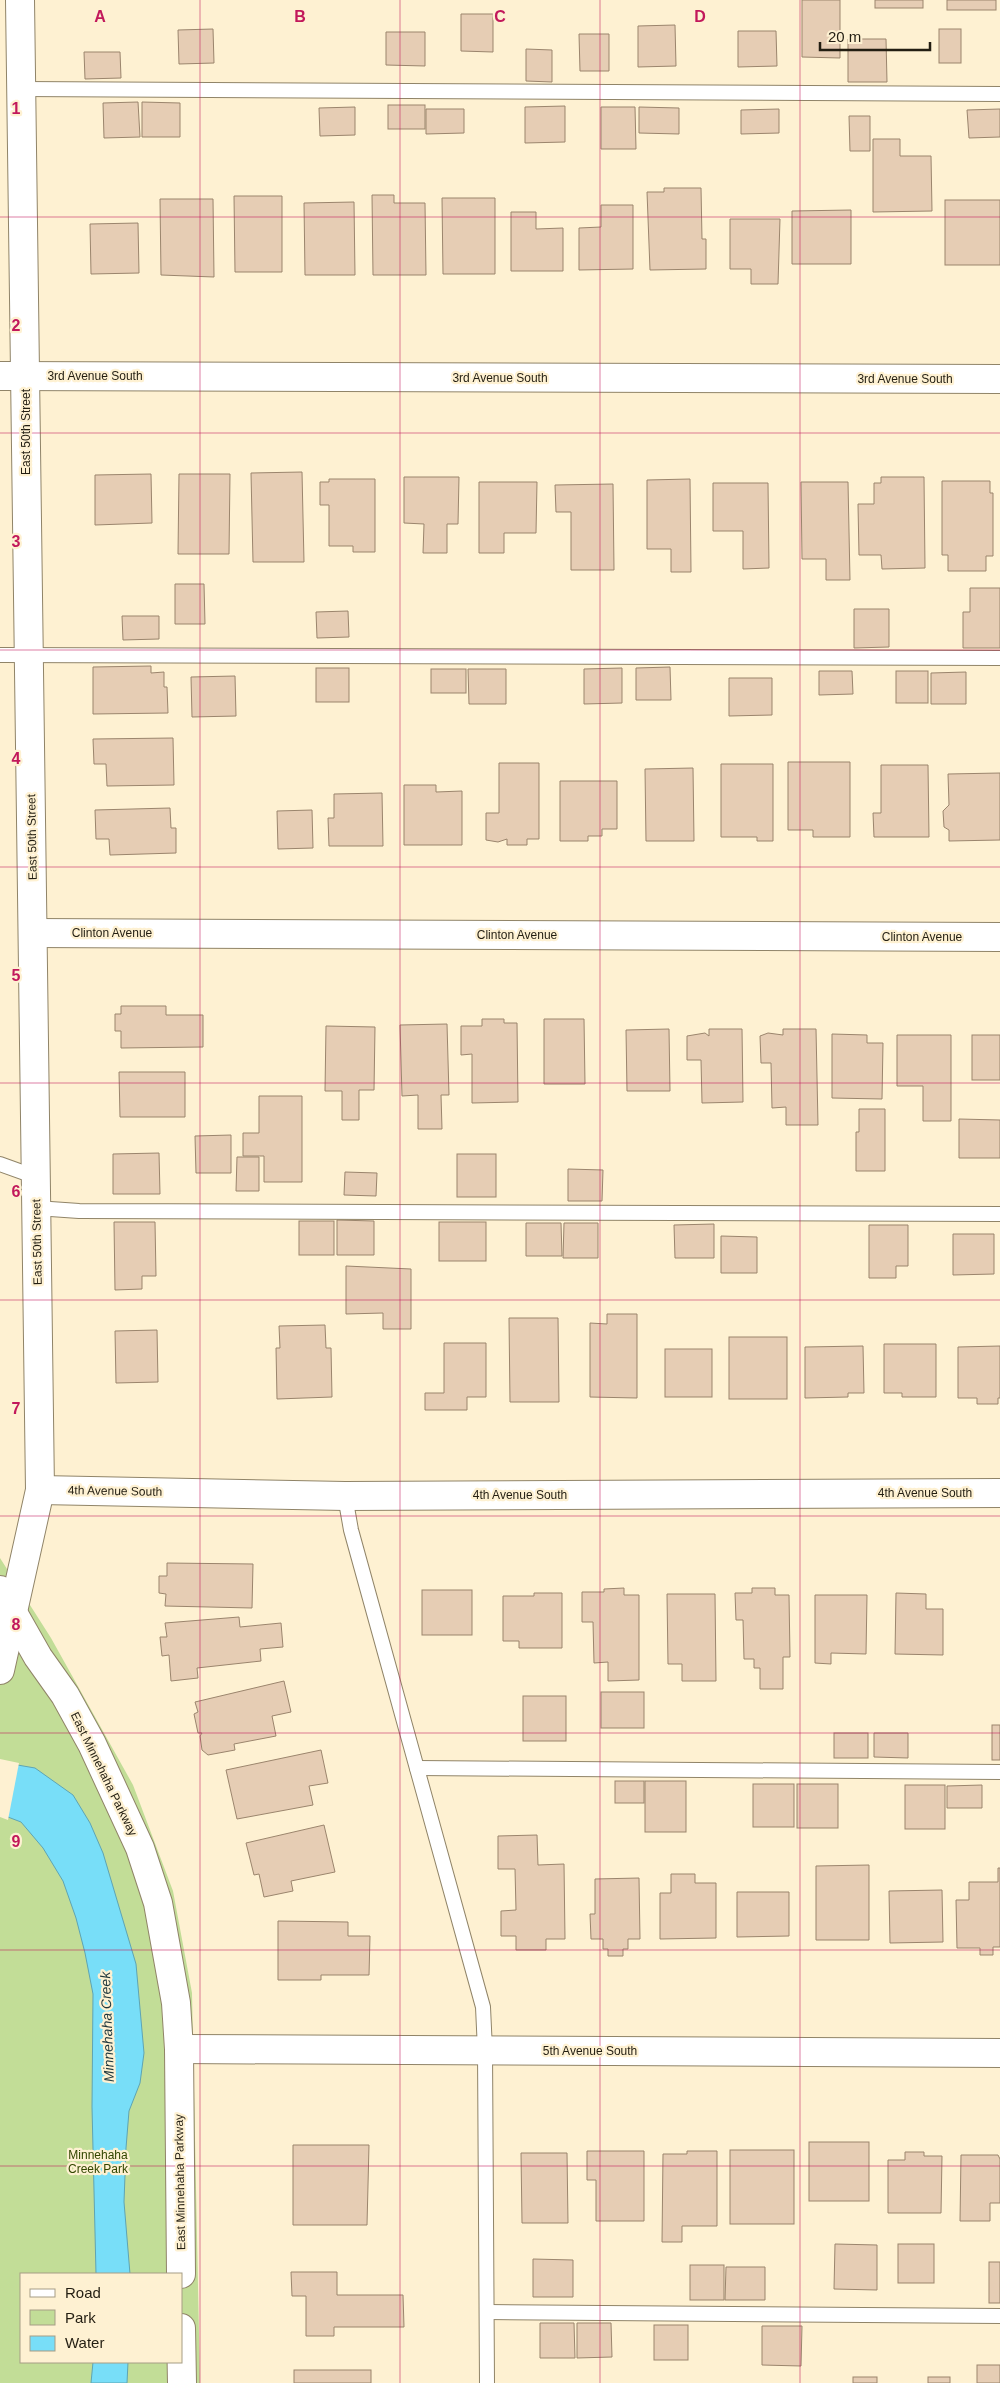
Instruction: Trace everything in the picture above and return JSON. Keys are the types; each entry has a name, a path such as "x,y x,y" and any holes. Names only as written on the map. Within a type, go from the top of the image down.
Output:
{"street":[{"name":"East 50th Street","path":"0,1670 6,1600 40,1490 28,654 13,376 21,90 20,0"},
{"name":"3rd Avenue South","path":"13,376 1000,379"},
{"name":"Clinton Avenue","path":"33,933 1000,937"},
{"name":"4th Avenue South","path":"40,1490 345,1496 1000,1493"},
{"name":"East Minnehaha Parkway","path":"6,1600 38,1657 65,1695 92,1744 140,1848 158,1903 176,2003 180,2049 181,2273"},
{"name":"5th Avenue South","path":"180,2049 1000,2054"},
{"path":"182,2363 182,2383"}],"lane":[{"path":"21,90 1000,94"},
{"path":"0,655 1000,658"},
{"path":"0,1164 36,1177"},
{"path":"36,1208 79,1211 1000,1214"},
{"path":"345,1496 354,1540 483,2007 485,2050 487,2383"},
{"path":"416,1768 1000,1772"},
{"path":"487,2312 1000,2316"}],"green space":[{"name":"Minnehaha Creek Park","path":"0,1558 51,1638 133,1785 173,1891 192,1993 200,2383 0,2383"}],"water":[{"name":"Minnehaha Creek","path":"0,1762 35,1768 73,1795 90,1823 103,1853 136,1964 144,2053 140,2083 129,2111 126,2148 124,2202 130,2273 96,2273 92,2107 93,1994 76,1918 63,1881 43,1848 21,1822 0,1814"},
{"path":"93,2363 128,2363 127,2383 91,2383"}],"pier":[{"path":"0,1759 19,1763 8,1820 0,1817"}],"building":[{"path":"802,0 840,0 840,58 802,57"},
{"path":"875,0 923,0 923,8 875,8"},
{"path":"947,0 996,0 996,10 947,10"},
{"path":"461,14 493,14 493,52 461,51"},
{"path":"675,25 676,66 638,67 638,26"},
{"path":"213,29 214,63 179,64 178,30"},
{"path":"939,29 961,29 961,63 939,63"},
{"path":"738,31 776,31 777,66 738,67"},
{"path":"386,32 425,32 425,66 386,65"},
{"path":"579,34 609,34 609,71 580,71"},
{"path":"848,39 886,39 887,82 848,82"},
{"path":"526,49 552,50 552,82 526,81"},
{"path":"84,52 120,52 121,78 85,79"},
{"path":"138,102 140,137 104,138 103,103"},
{"path":"142,102 180,103 180,137 142,137"},
{"path":"388,105 425,105 425,129 388,129"},
{"path":"565,106 565,142 525,143 525,107"},
{"path":"355,107 355,135 320,136 319,108"},
{"path":"601,107 635,107 636,149 601,149"},
{"path":"639,107 679,108 679,134 639,133"},
{"path":"426,109 464,109 464,133 426,134"},
{"path":"779,109 779,133 741,134 741,110"},
{"path":"1000,109 1000,137 969,138 967,110"},
{"path":"849,116 870,116 870,151 850,151"},
{"path":"873,139 900,139 900,156 931,156 932,211 873,212"},
{"path":"664,188 701,188 702,239 706,239 706,269 650,270 647,192 664,192"},
{"path":"372,195 394,195 394,203 425,203 426,275 373,275"},
{"path":"234,196 282,196 282,272 235,272"},
{"path":"442,198 495,198 495,274 443,274"},
{"path":"160,199 213,199 214,277 161,275"},
{"path":"945,200 1000,200 1000,265 945,265"},
{"path":"354,202 355,275 305,275 304,203"},
{"path":"601,205 633,205 633,269 579,270 579,228 601,227"},
{"path":"851,210 851,264 792,264 792,211"},
{"path":"511,212 536,212 536,229 563,228 563,271 511,271"},
{"path":"730,219 780,219 778,284 751,284 751,269 730,269"},
{"path":"138,223 139,273 91,274 90,224"},
{"path":"302,472 304,562 253,562 251,473"},
{"path":"151,474 152,523 95,525 95,475"},
{"path":"179,474 230,474 229,554 178,554"},
{"path":"404,477 459,477 458,524 447,524 447,553 423,553 424,524 404,523"},
{"path":"881,477 924,477 925,568 882,569 881,555 859,555 858,504 874,504 874,483 881,483"},
{"path":"329,479 375,479 375,552 353,552 353,546 329,546 329,505 320,505 320,482 329,482"},
{"path":"690,479 691,572 671,572 671,549 647,549 647,480"},
{"path":"942,481 990,481 990,493 993,493 993,556 986,556 986,571 948,571 948,555 942,555"},
{"path":"479,482 537,482 536,533 504,533 504,553 479,553"},
{"path":"801,482 848,482 850,580 826,580 826,559 802,559"},
{"path":"713,483 768,483 769,568 743,569 743,531 713,531"},
{"path":"613,484 614,570 571,570 571,512 556,512 555,485"},
{"path":"175,584 204,584 205,624 175,624"},
{"path":"970,588 1000,588 1000,648 963,648 963,612 970,612"},
{"path":"854,609 889,609 889,647 854,648"},
{"path":"348,611 349,637 317,638 316,612"},
{"path":"122,616 159,616 159,639 123,640"},
{"path":"151,666 151,673 164,672 164,687 167,687 168,713 93,714 93,667"},
{"path":"670,667 671,700 636,700 636,668"},
{"path":"316,668 349,668 349,702 316,702"},
{"path":"622,668 622,703 584,704 584,669"},
{"path":"431,669 466,669 466,693 431,693"},
{"path":"468,669 506,669 506,704 469,704"},
{"path":"819,671 852,671 853,694 819,695"},
{"path":"896,671 928,671 928,703 896,703"},
{"path":"966,672 966,704 931,704 931,673"},
{"path":"235,676 236,716 192,717 191,677"},
{"path":"729,678 772,678 772,715 729,716"},
{"path":"173,738 174,785 107,786 106,764 94,764 93,739"},
{"path":"788,762 850,762 850,837 813,837 813,830 788,830"},
{"path":"499,763 539,763 539,839 527,839 527,845 507,845 507,839 498,842 486,840 486,813 499,813"},
{"path":"721,764 773,764 773,841 757,841 757,837 721,837"},
{"path":"881,765 928,765 929,837 874,837 873,813 881,813"},
{"path":"693,768 694,841 646,841 645,769"},
{"path":"1000,773 1000,840 949,841 949,830 944,827 943,811 949,805 948,774"},
{"path":"560,781 617,781 617,829 602,829 602,836 588,836 588,841 560,841"},
{"path":"404,785 436,785 436,792 462,791 462,845 404,845"},
{"path":"382,793 383,846 329,846 328,818 334,818 334,794"},
{"path":"170,808 171,828 176,828 176,853 110,855 109,839 96,839 95,810"},
{"path":"312,810 313,848 278,849 277,811"},
{"path":"121,1006 166,1006 166,1015 203,1015 203,1047 121,1048 121,1031 115,1031 115,1014 121,1014"},
{"path":"482,1019 504,1019 504,1023 517,1023 518,1102 472,1103 472,1054 461,1055 461,1026 482,1026"},
{"path":"544,1019 584,1019 585,1084 544,1084"},
{"path":"447,1024 449,1095 441,1095 442,1129 418,1129 418,1095 402,1096 400,1025"},
{"path":"326,1026 375,1027 374,1090 359,1090 359,1120 342,1120 342,1091 325,1091"},
{"path":"669,1029 670,1091 627,1091 626,1030"},
{"path":"709,1029 742,1029 743,1102 702,1103 701,1060 687,1060 687,1036 705,1033 709,1036"},
{"path":"783,1029 816,1029 818,1125 786,1125 786,1107 772,1108 771,1063 761,1063 760,1036 768,1033 783,1035"},
{"path":"832,1034 867,1035 867,1043 883,1043 882,1099 832,1098"},
{"path":"897,1035 951,1035 951,1121 923,1121 923,1086 897,1086"},
{"path":"972,1035 1000,1035 1000,1080 972,1080"},
{"path":"119,1072 185,1072 185,1117 120,1117"},
{"path":"259,1096 302,1096 302,1182 264,1182 264,1156 243,1156 243,1133 259,1133"},
{"path":"859,1109 885,1109 885,1171 856,1171 856,1132 859,1132"},
{"path":"959,1119 1000,1120 1000,1158 959,1158"},
{"path":"231,1135 231,1173 196,1173 195,1136"},
{"path":"159,1153 160,1194 113,1194 113,1154"},
{"path":"457,1154 496,1154 496,1197 457,1197"},
{"path":"237,1157 259,1157 259,1191 236,1191"},
{"path":"568,1169 603,1170 602,1201 568,1201"},
{"path":"345,1172 377,1173 376,1196 344,1195"},
{"path":"337,1220 374,1221 374,1255 337,1255"},
{"path":"299,1221 334,1221 334,1255 299,1255"},
{"path":"114,1222 155,1222 156,1276 142,1276 142,1289 115,1290"},
{"path":"439,1222 486,1222 486,1261 439,1261"},
{"path":"526,1223 561,1223 562,1256 526,1256"},
{"path":"564,1223 598,1223 598,1258 563,1258"},
{"path":"714,1224 714,1258 675,1258 674,1225"},
{"path":"869,1225 908,1225 908,1266 896,1266 896,1278 869,1278"},
{"path":"953,1234 994,1234 994,1274 953,1275"},
{"path":"721,1236 757,1237 757,1273 721,1273"},
{"path":"346,1266 411,1269 411,1329 383,1329 383,1313 346,1314"},
{"path":"607,1314 637,1314 637,1398 590,1397 590,1323 607,1324"},
{"path":"509,1318 558,1318 559,1402 510,1402"},
{"path":"325,1325 326,1348 331,1348 332,1397 277,1399 276,1348 280,1348 279,1326"},
{"path":"157,1330 158,1382 116,1383 115,1331"},
{"path":"729,1337 787,1337 787,1399 729,1399"},
{"path":"444,1343 486,1343 486,1397 467,1397 467,1410 425,1410 425,1393 444,1393"},
{"path":"884,1344 936,1344 936,1397 902,1397 902,1393 884,1393"},
{"path":"863,1346 864,1393 848,1393 848,1397 805,1398 805,1347"},
{"path":"1000,1346 1000,1398 998,1398 998,1404 977,1404 977,1398 958,1398 958,1347"},
{"path":"665,1349 712,1349 712,1397 665,1397"},
{"path":"167,1563 253,1564 252,1608 165,1606 166,1594 159,1593 159,1576 167,1576"},
{"path":"624,1588 624,1595 639,1595 639,1680 608,1681 608,1662 594,1663 593,1622 582,1622 582,1592 604,1592 604,1589"},
{"path":"752,1588 775,1588 775,1595 789,1595 790,1657 783,1657 783,1689 760,1689 760,1668 754,1668 754,1659 744,1659 743,1620 736,1620 735,1593 752,1593"},
{"path":"422,1590 472,1590 472,1635 422,1635"},
{"path":"534,1593 562,1593 562,1648 519,1648 519,1641 503,1641 503,1596 534,1596"},
{"path":"896,1593 926,1594 926,1609 943,1609 943,1655 895,1654"},
{"path":"667,1594 715,1594 716,1681 682,1681 682,1664 668,1664"},
{"path":"815,1595 867,1595 866,1654 831,1653 831,1664 815,1663"},
{"path":"239,1617 240,1627 281,1623 283,1647 260,1649 261,1661 197,1668 198,1678 171,1681 169,1655 162,1656 160,1637 167,1637 165,1623"},
{"path":"284,1681 291,1712 272,1716 276,1736 234,1744 235,1750 208,1755 202,1750 200,1736 202,1733 198,1733 194,1714 198,1712 195,1702"},
{"path":"601,1692 644,1692 644,1728 601,1728"},
{"path":"523,1696 566,1696 566,1741 523,1741"},
{"path":"992,1725 1000,1725 1000,1760 992,1760"},
{"path":"834,1733 868,1733 868,1758 834,1758"},
{"path":"874,1733 908,1733 908,1758 874,1757"},
{"path":"321,1750 328,1783 309,1786 313,1805 237,1819 226,1770"},
{"path":"615,1781 644,1781 644,1803 615,1803"},
{"path":"645,1781 686,1781 686,1832 645,1832"},
{"path":"753,1784 794,1784 794,1827 753,1827"},
{"path":"797,1784 838,1784 838,1828 797,1828"},
{"path":"905,1785 945,1785 945,1829 905,1829"},
{"path":"982,1785 982,1808 947,1808 947,1786"},
{"path":"324,1825 335,1872 291,1881 293,1891 264,1897 259,1874 254,1875 246,1843"},
{"path":"537,1835 538,1865 564,1864 565,1939 546,1939 546,1950 516,1950 516,1936 501,1936 501,1911 516,1910 515,1869 498,1869 498,1836"},
{"path":"869,1865 869,1940 816,1940 816,1866"},
{"path":"998,1868 1000,1868 1000,1947 993,1947 993,1955 980,1955 980,1948 957,1948 956,1900 969,1900 969,1882 998,1882"},
{"path":"671,1874 695,1874 695,1883 716,1883 716,1938 660,1939 660,1893 671,1893"},
{"path":"639,1878 640,1939 628,1939 628,1949 623,1949 623,1956 608,1956 608,1949 603,1949 603,1939 591,1939 590,1914 595,1914 595,1879"},
{"path":"942,1890 943,1942 890,1943 889,1891"},
{"path":"737,1892 789,1892 789,1936 737,1937"},
{"path":"278,1921 348,1922 348,1936 370,1936 369,1975 321,1975 321,1980 278,1980"},
{"path":"809,2142 869,2142 869,2201 809,2201"},
{"path":"293,2145 369,2145 367,2225 293,2225"},
{"path":"730,2150 794,2150 794,2224 730,2224"},
{"path":"587,2151 644,2151 644,2221 596,2221 596,2180 587,2180"},
{"path":"687,2151 717,2151 717,2226 682,2226 682,2242 662,2242 663,2154 687,2154"},
{"path":"905,2152 924,2152 924,2156 942,2156 941,2213 888,2213 888,2160 905,2160"},
{"path":"521,2153 567,2153 568,2223 522,2223"},
{"path":"961,2155 998,2155 1000,2159 1000,2203 990,2203 990,2221 960,2221"},
{"path":"835,2244 877,2245 877,2290 834,2289"},
{"path":"898,2244 934,2244 934,2283 898,2283"},
{"path":"533,2259 573,2260 573,2297 533,2297"},
{"path":"989,2262 1000,2262 1000,2303 989,2303"},
{"path":"690,2265 724,2265 724,2300 690,2300"},
{"path":"726,2267 765,2267 765,2300 725,2300"},
{"path":"291,2272 337,2272 337,2295 403,2295 404,2327 334,2327 334,2336 306,2336 306,2296 292,2296"},
{"path":"540,2323 574,2323 575,2358 540,2358"},
{"path":"577,2323 611,2323 612,2357 577,2358"},
{"path":"654,2325 688,2325 688,2360 654,2360"},
{"path":"762,2326 802,2326 801,2366 762,2365"},
{"path":"977,2365 1000,2365 1000,2383 977,2383"},
{"path":"294,2370 371,2370 371,2383 294,2383"},
{"path":"853,2377 877,2377 877,2383 853,2383"},
{"path":"928,2377 950,2377 950,2383 928,2383"}]}
